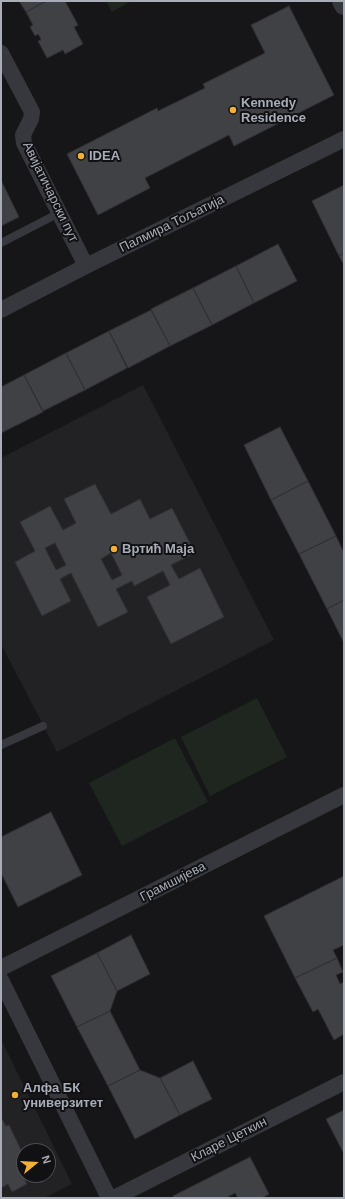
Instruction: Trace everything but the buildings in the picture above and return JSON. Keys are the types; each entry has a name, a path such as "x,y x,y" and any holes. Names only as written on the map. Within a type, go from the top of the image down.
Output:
{"street":[{"path":"342,1 344,5"},
{"name":"Авијатичарски пут","path":"1,53 30,108 32,116 23,135 24,143 86,266"},
{"name":"Палмира Тољатија","path":"1,310 86,266 344,139"},
{"name":"Грамшијева","path":"1,968 344,795"},
{"path":"1,980 109,1198"},
{"name":"Кларе Цеткин","path":"114,1198 344,1082"}],"lane":[{"path":"1,243 59,213"},
{"path":"1,746 43,726"}],"shaded area":[{"path":"106,1 131,1 112,12"},
{"name":"Вртић Маја","path":"143,385 274,640 57,752 1,644 1,458"},
{"path":"257,698 287,757 210,796 181,737"},
{"path":"175,738 208,802 122,846 89,783"},
{"name":"Алфа БК универзитет","path":"1,1039 52,1143 16,1143 16,1183 56,1183 56,1151 72,1184 44,1198 1,1198"}],"place":[{"name":"Kennedy Residence","path":"233,110"},
{"name":"IDEA","path":"81,156"},
{"name":"Вртић Маја","path":"114,549"},
{"name":"Алфа БК универзитет","path":"15,1095"}]}
